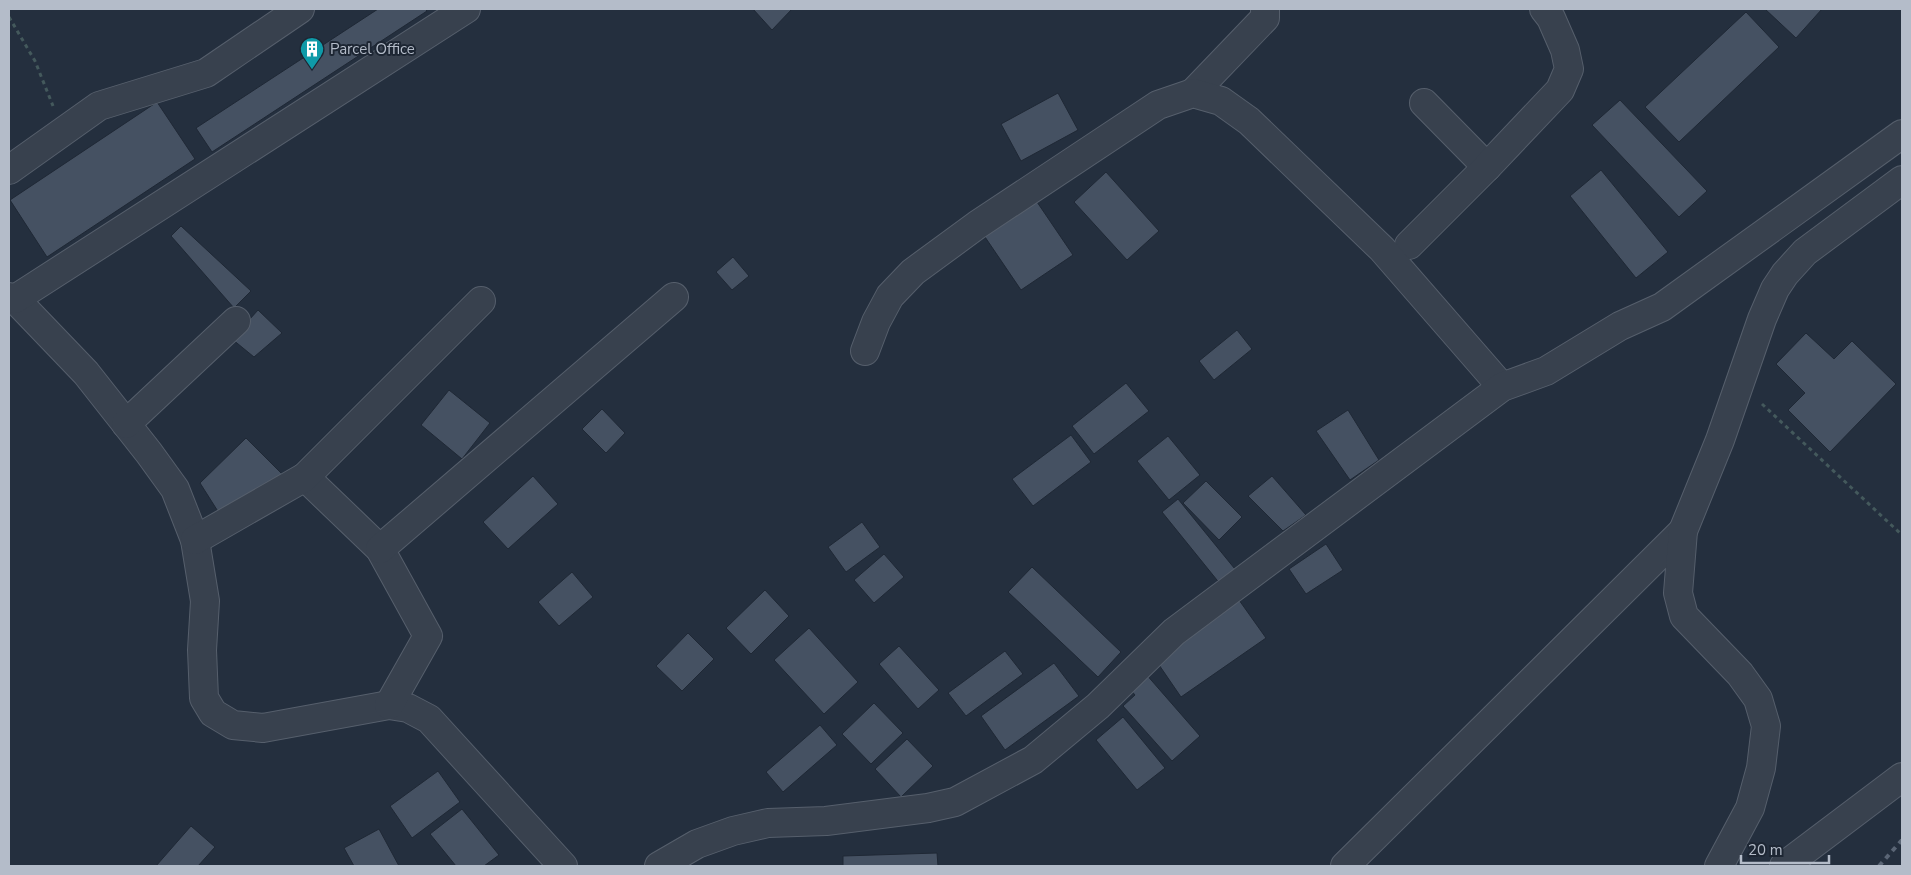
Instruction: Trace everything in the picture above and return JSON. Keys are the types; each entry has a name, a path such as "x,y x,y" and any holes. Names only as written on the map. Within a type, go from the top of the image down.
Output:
{"street":[{"path":"9,170 99,106 206,73 300,9"},
{"path":"466,9 12,298 86,373 175,489 195,540 205,601 202,650 204,698 213,713 233,725 263,728 389,705 408,708 429,719 563,866"},
{"path":"865,351 876,322 890,296 913,272 977,225 1158,105 1193,93 1265,18 1265,9"},
{"path":"1409,246 1560,90 1569,69 1565,50 1552,18 1544,9"},
{"path":"1193,93 1221,101 1250,121 1382,249 1502,387"},
{"path":"1424,102 1487,167"},
{"path":"659,866 697,844 733,831 768,823 826,820 928,808 955,802 1033,760 1098,706 1174,632 1502,387 1546,371 1620,326 1662,307 1902,134"},
{"path":"1719,866 1750,808 1761,768 1766,726 1758,699 1740,674 1684,616 1678,593 1683,531 1720,440 1762,318 1784,274 1805,252 1902,180"},
{"path":"380,549 674,297"},
{"path":"195,540 305,477 481,301"},
{"path":"126,424 236,321"},
{"path":"305,477 380,549 428,636 389,705"},
{"path":"1345,866 1683,531"},
{"path":"1784,866 1902,777"}],"path":[{"path":"9,17 35,61 64,131"},
{"path":"1740,384 1902,535"}],"building":[{"name":"Parcel Office","path":"378,9 425,9 427,11 212,152 196,128"},
{"path":"753,9 792,9 772,30"},
{"path":"1765,9 1822,9 1796,38"},
{"path":"1746,12 1779,47 1679,142 1645,107"},
{"path":"1058,93 1078,130 1021,161 1001,124"},
{"path":"1620,100 1707,191 1679,217 1592,125"},
{"path":"157,102 195,159 47,257 10,200"},
{"path":"1601,170 1668,252 1636,278 1570,196"},
{"path":"1106,172 1159,231 1127,260 1074,202"},
{"path":"1035,199 1073,255 1021,290 983,234"},
{"path":"181,226 251,291 234,308 171,236"},
{"path":"733,257 749,276 732,290 716,272"},
{"path":"258,310 282,333 254,357 232,339"},
{"path":"1237,330 1252,349 1214,380 1199,361"},
{"path":"1806,333 1834,359 1852,341 1896,384 1830,452 1788,410 1805,393 1776,364"},
{"path":"1126,383 1149,411 1094,454 1072,426"},
{"path":"449,390 490,423 462,459 421,425"},
{"path":"602,409 625,433 606,453 582,429"},
{"path":"1348,410 1379,460 1350,480 1316,431"},
{"path":"1071,435 1091,462 1033,506 1012,479"},
{"path":"1168,436 1200,475 1169,500 1137,461"},
{"path":"246,438 284,476 219,513 200,483"},
{"path":"533,476 558,504 508,549 483,522"},
{"path":"1272,476 1306,515 1283,531 1248,496"},
{"path":"1206,481 1242,517 1219,540 1183,503"},
{"path":"1178,499 1239,574 1221,585 1162,512"},
{"path":"862,522 880,547 846,572 828,547"},
{"path":"1326,544 1343,570 1306,594 1289,569"},
{"path":"884,554 904,577 874,603 854,580"},
{"path":"1032,567 1121,652 1098,677 1008,592"},
{"path":"572,572 593,597 559,626 538,602"},
{"path":"765,590 789,616 751,654 726,628"},
{"path":"1239,600 1266,638 1181,697 1155,659"},
{"path":"809,628 858,682 824,714 774,660"},
{"path":"688,633 714,659 682,691 656,666"},
{"path":"899,646 939,690 918,709 879,664"},
{"path":"1005,651 1023,674 966,716 948,693"},
{"path":"1054,663 1079,696 1005,750 981,716"},
{"path":"1145,673 1200,736 1172,761 1123,706 1135,695 1129,688"},
{"path":"874,703 903,733 871,764 842,734"},
{"path":"1123,717 1165,768 1137,790 1096,740"},
{"path":"820,725 837,745 783,792 766,772"},
{"path":"907,739 933,766 901,797 875,769"},
{"path":"438,771 460,802 412,838 390,806"},
{"path":"462,809 499,855 484,866 456,866 430,834"},
{"path":"191,826 215,847 198,866 156,866"},
{"path":"379,829 399,866 354,866 344,848"},
{"path":"937,853 938,866 843,866 843,856"}],"railway":[{"path":"1879,866 1902,840"}],"place":[{"name":"Parcel Office","path":"312,70"}]}
